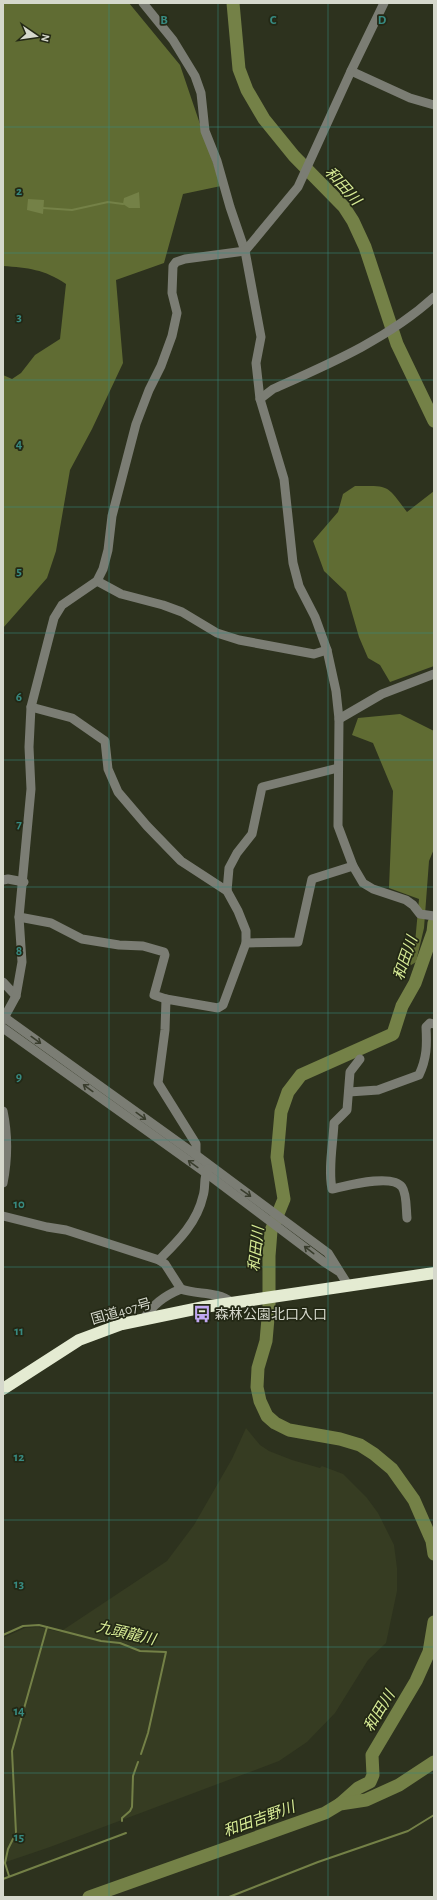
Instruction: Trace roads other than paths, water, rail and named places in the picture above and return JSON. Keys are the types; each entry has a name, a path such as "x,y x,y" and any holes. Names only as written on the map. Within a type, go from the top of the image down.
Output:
{"highway":[{"path":"348,1285 434,1272"},
{"name":"国道407号","path":"3,1389 79,1340 122,1324 231,1302 348,1285"}],"street":[{"path":"143,3 173,40 195,76 201,93 205,131 217,161 230,207 245,251 261,337 256,363 260,399 284,479 293,564 299,586 315,617 327,650 336,691 339,719 338,826 353,866 366,886 406,900 413,905 420,914 434,916"},
{"path":"159,1260 183,1236 193,1220 203,1197 208,1170 196,1155 4,1019 16,996 22,962 19,917 24,882 31,789 28,747 31,707 54,618 62,605 97,581 103,569 108,550 112,516 136,424 172,336 177,313 172,293 173,266 176,262 185,259 245,251 298,187 384,3"},
{"path":"351,71 410,98 434,105"},
{"path":"260,399 273,389 371,343 408,318 434,297"},
{"path":"97,581 121,594 175,610 217,633 239,640 314,654 327,650"},
{"path":"339,719 382,694 434,674"},
{"path":"31,707 72,718 105,741 108,769 118,792 147,826 181,861 227,891"},
{"path":"19,917 51,923 82,939 119,945 143,946 164,952 166,954 154,995 166,999 218,1008 223,1004 246,943 246,931 227,891 229,868 237,853 252,834 262,787 338,768"},
{"path":"246,943 298,942 312,879 353,866"},
{"path":"3,880 24,882"},
{"path":"3,982 16,996"},
{"path":"166,999 165,1030 158,1083 196,1144 196,1155"},
{"path":"349,1092 378,1090 419,1075 425,1062 428,1050 426,1027 430,1023 434,1024"},
{"path":"3,1028 328,1253 348,1285"},
{"path":"360,1059 350,1072 347,1110 334,1123 333,1149 329,1174 332,1189 370,1180 398,1183 403,1188 407,1218"},
{"path":"3,1111 8,1134 6,1169 3,1182"},
{"path":"3,1216 66,1230 159,1260 165,1264 181,1289 190,1293 217,1295 224,1297 231,1302"},
{"path":"144,1319 149,1310 173,1292 181,1289"}],"waterway":[{"name":"和田川","path":"233,3 239,69 247,90 264,119 294,156 344,207 353,221 365,247 397,344 434,421"},
{"path":"43,208 72,210 108,202 123,204"},
{"name":"和田川","path":"434,923 433,932 415,983 402,1006 393,1034 301,1075 288,1092 281,1112 277,1157 284,1199 271,1231 269,1256 269,1307 266,1341 258,1368 257,1387 260,1401 267,1416 275,1423 289,1430 340,1439 360,1445 392,1469 414,1500 432,1541 434,1554"},
{"name":"和田川","path":"340,1804 358,1788 370,1782 373,1775 372,1755 416,1681 429,1652 434,1622"},
{"name":"九頭龍川","path":"3,1635 23,1626 39,1625 101,1641 120,1643 140,1651 166,1652 148,1733 141,1754"},
{"path":"9,1876 5,1863 8,1849 16,1833 12,1751 47,1627"},
{"name":"九頭龍川","path":"122,1821 122,1818 130,1811 132,1807 133,1776 138,1762"},
{"name":"和田吉野川","path":"89,1897 325,1813 340,1804 366,1800 399,1785 434,1762"},
{"name":"和田吉野川","path":"229,1897 318,1862 408,1831 434,1815"},
{"name":"九頭龍川","path":"3,1879 126,1833"}],"place":[{"name":"森林公園北口入口","path":"202,1314"}]}
